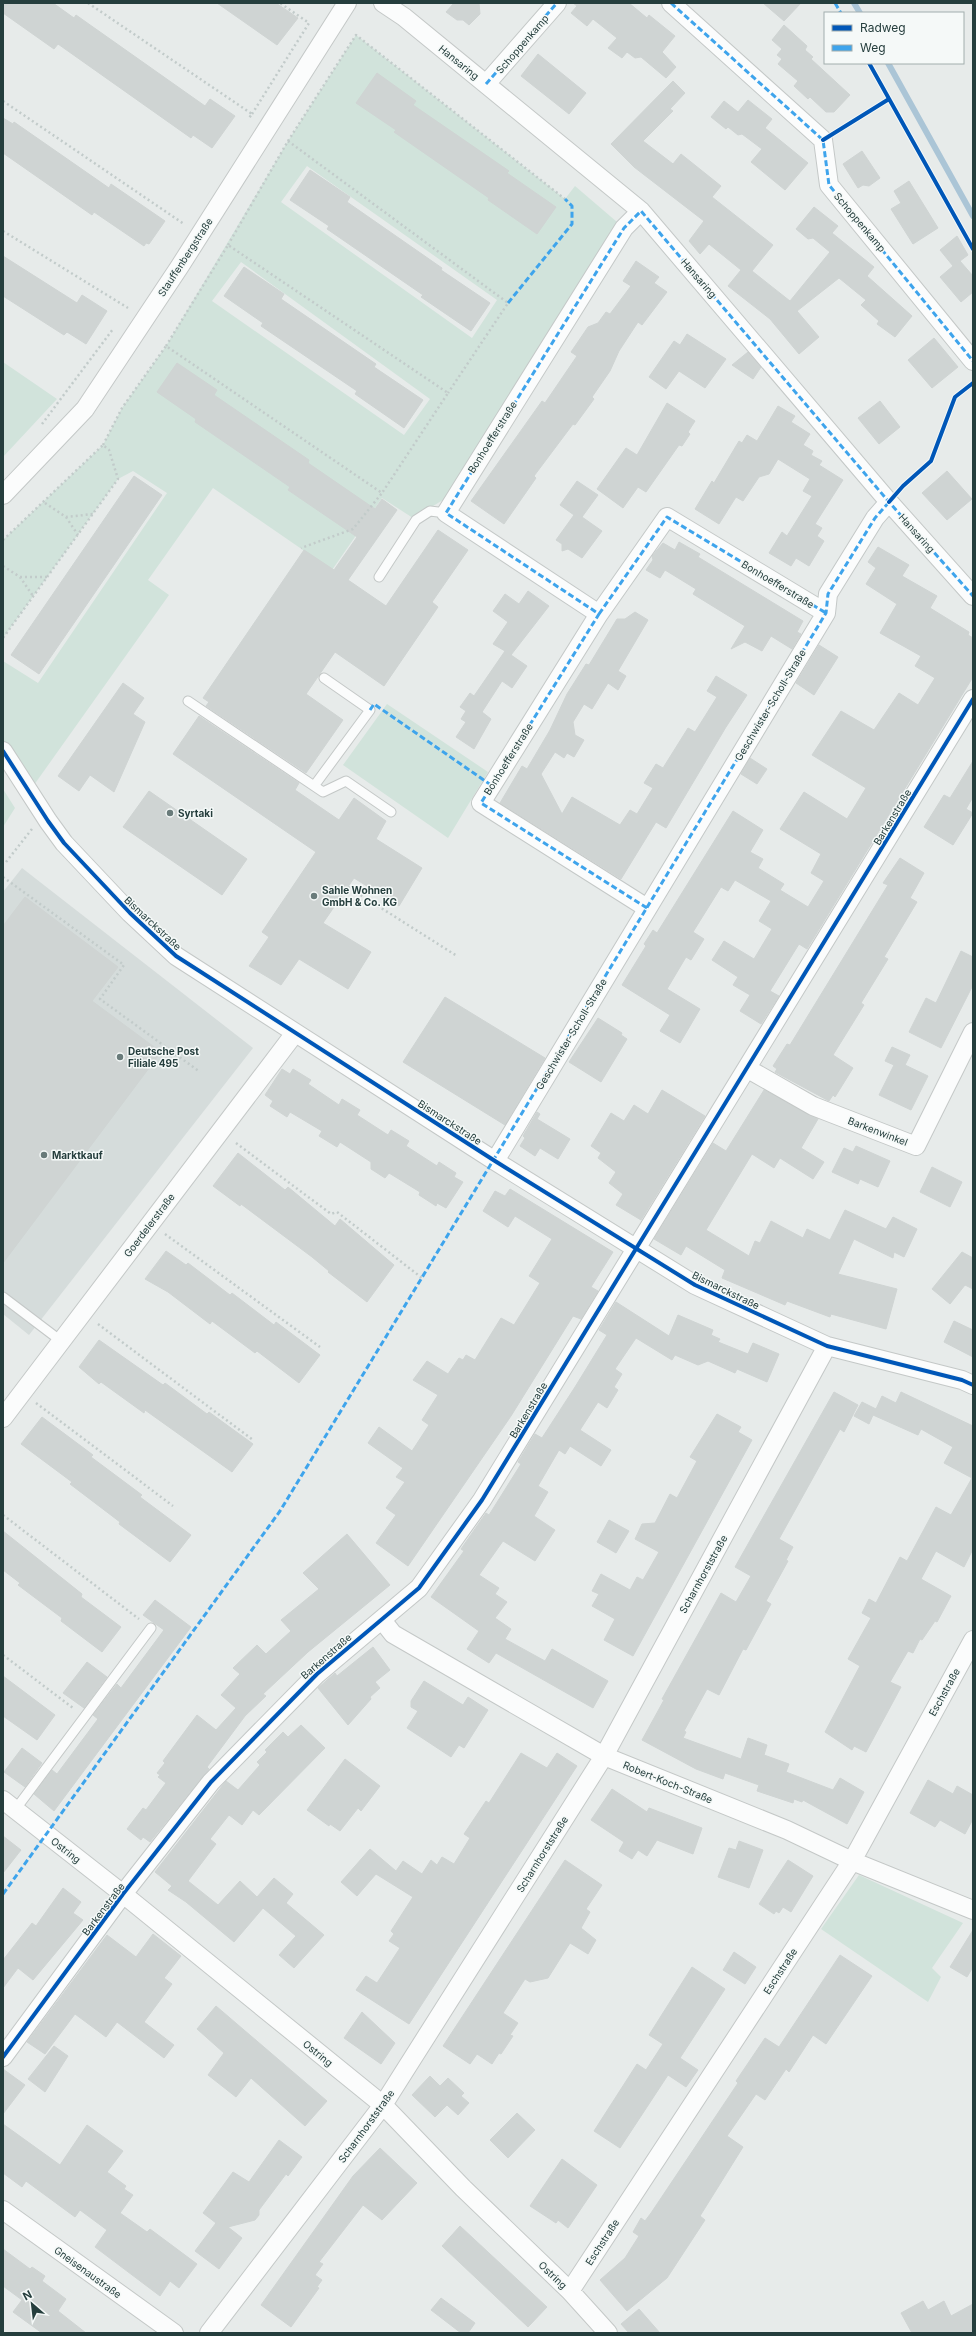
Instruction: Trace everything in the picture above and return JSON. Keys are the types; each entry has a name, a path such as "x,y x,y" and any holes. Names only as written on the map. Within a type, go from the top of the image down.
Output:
{"street":[{"name":"Stauffenbergstraße","path":"3,495 85,409 180,266 347,3"},
{"name":"Hansaring","path":"383,3 404,17 641,210 889,502 973,596"},
{"name":"Schoppenkamp","path":"486,84 558,3"},
{"name":"Schoppenkamp","path":"671,3 823,140 829,185 973,361"},
{"name":"Bonhoefferstraße","path":"446,513 624,228 641,210"},
{"name":"Geschwister-Scholl-Straße","path":"495,1160 826,613 828,594 875,518 889,502"},
{"path":"446,513 600,614"},
{"name":"Bonhoefferstraße","path":"647,908 480,803 600,614 668,517 826,613"},
{"name":"Barkenstraße","path":"3,2057 123,1894 211,1782 238,1752 317,1674 419,1588 482,1500 748,1069 973,699"},
{"name":"Bismarckstraße","path":"3,751 64,843 161,943 176,956 294,1033 636,1249 695,1284 827,1346 962,1380 973,1385"},
{"name":"Barkenwinkel","path":"748,1069 813,1106 916,1146 973,1032"},
{"name":"Goerdelerstraße","path":"3,1417 294,1033"},
{"name":"Scharnhorststraße","path":"209,2333 383,2105 604,1756 827,1346"},
{"name":"Robert-Koch-Straße","path":"382,1620 393,1634 604,1756 787,1830 852,1861 973,1910"},
{"name":"Eschstraße","path":"570,2291 852,1861 973,1640"},
{"name":"Ostring","path":"9,1805 123,1894 383,2105 463,2188 570,2291 608,2333"},
{"name":"Gneisenaustraße","path":"3,2210 174,2333"}],"lane":[{"path":"379,577 416,520 430,511 446,513"},
{"path":"314,786 370,710 324,678"},
{"path":"188,701 323,792 346,781 391,812"},
{"path":"3,1297 61,1341"},
{"path":"9,1805 84,1717 150,1628"}],"path":[{"path":"88,3 252,114"},
{"path":"248,120 309,23 280,3"},
{"path":"3,540 45,503 103,445 122,408 166,346 228,245 288,141 356,35 565,199"},
{"path":"3,101 184,224"},
{"path":"288,141 508,302 382,493 353,529 301,548"},
{"path":"180,230 188,217"},
{"path":"3,231 128,308"},
{"path":"228,245 448,393"},
{"path":"124,314 133,301"},
{"path":"38,429 115,327"},
{"path":"166,346 382,493"},
{"path":"3,638 118,480 109,450 103,445"},
{"path":"45,503 66,517 78,535"},
{"path":"66,517 93,514"},
{"path":"3,566 20,577 33,596"},
{"path":"20,577 47,577"},
{"path":"6,862 32,829"},
{"path":"3,877 124,966 100,998 200,1072"},
{"path":"348,886 457,956"},
{"path":"220,1131 332,1214 337,1212 422,1278"},
{"path":"150,1223 320,1348"},
{"path":"83,1312 253,1440"},
{"path":"22,1392 173,1506"},
{"path":"3,1515 150,1628"},
{"path":"3,1655 84,1717"}],"shaded area":[{"path":"356,35 565,199 575,186 624,228 458,491 413,518 382,498 332,570 213,488 148,580 169,595 29,792 3,751 3,661 38,683 167,493 133,471 118,479 3,638 3,540 103,445 122,408 166,346 288,141","holes":["307,166 497,300 472,338 281,202","241,262 430,399 404,435 212,301"]},
{"path":"3,362 57,399 3,457"},
{"path":"387,704 488,772 448,838 343,765"},
{"path":"3,789 15,808 3,827"},
{"path":"22,868 253,1048 29,1335 3,1314 3,892"},
{"path":"859,1875 963,1923 932,1968 941,1977 928,2002 821,1929"}],"building":[{"path":"3,3 53,3 74,18 76,15 205,106 210,99 235,116 212,148 193,135 191,138 58,44 54,49 3,13"},
{"path":"217,3 276,3 298,18 277,45"},
{"path":"454,3 479,3 480,14 469,25 463,20 457,20 446,12"},
{"path":"573,3 629,3 647,18 649,15 675,36 662,52 676,67 666,78 641,57 635,58 627,52 622,58 608,48 617,38 593,19 587,26 571,13 577,6"},
{"path":"763,3 801,3 784,21"},
{"path":"784,25 807,46 805,50 813,57 811,59 850,95 834,112 826,112 810,97 808,99 794,86 798,81 778,64 782,59 777,55 782,49 772,40"},
{"path":"538,54 586,93 569,114 521,76"},
{"path":"377,73 416,101 413,105 509,171 507,173 556,207 537,234 488,200 489,198 394,132 396,130 356,103"},
{"path":"673,81 685,93 670,109 673,111 643,141 673,164 681,154 721,186 712,197 773,245 752,271 790,301 830,252 813,238 808,239 796,229 814,207 838,226 832,233 874,267 867,276 912,316 895,337 877,324 879,321 861,305 866,300 839,278 797,311 819,337 799,354 770,319 728,286 741,270 709,244 700,254 689,241 704,221 634,167 611,144"},
{"path":"748,100 772,119 765,128 808,163 785,190 751,162 762,149 742,134 738,135 728,127 726,129 711,117 724,101 738,112"},
{"path":"3,118 13,124 14,122 109,188 111,184 165,221 149,244 146,243 144,246 94,212 92,215 3,153"},
{"path":"862,151 880,178 869,186 863,185 858,188 843,164"},
{"path":"310,170 350,197 347,202 442,268 441,270 490,303 471,331 421,297 423,295 327,229 329,226 290,200"},
{"path":"909,181 938,228 913,244 891,209 901,203 894,191"},
{"path":"957,236 968,255 960,261 973,276 973,292 961,302 940,277 953,266 940,250"},
{"path":"3,256 77,303 82,295 107,311 86,344 67,332 64,335 3,296"},
{"path":"636,261 659,277 654,283 667,292 642,325 638,322 619,351 610,371 592,397 594,399 534,476 536,478 504,524 471,501 542,401 545,403 577,356 571,352 588,327 598,323 606,312 610,314 631,286 623,281"},
{"path":"244,267 284,294 281,299 376,364 374,367 423,400 404,428 355,394 357,391 261,326 263,323 224,296"},
{"path":"687,334 726,359 705,388 679,371 666,389 649,377 674,341 680,345"},
{"path":"934,338 958,367 932,388 908,360"},
{"path":"748,352 761,367 753,379 732,365"},
{"path":"177,363 217,390 214,395 309,460 308,463 375,509 382,499 397,510 348,580 386,606 438,530 468,550 432,602 438,607 384,686 335,652 306,694 343,720 306,773 206,706 209,702 203,698 304,550 334,570 357,537 288,490 290,487 195,422 196,419 157,392"},
{"path":"880,401 900,427 879,444 858,418"},
{"path":"667,403 695,421 688,432 690,434 682,446 679,445 646,492 638,487 623,508 597,489 626,448 637,455"},
{"path":"778,406 795,416 791,422 810,434 803,445 813,451 811,455 822,461 819,465 843,480 815,524 822,528 817,536 824,541 809,566 796,558 791,566 769,553 782,532 787,536 812,496 803,491 810,479 778,459 769,474 759,477 743,501 736,497 719,524 695,509 712,481 714,483 739,441 742,443 747,435 757,441"},
{"path":"947,471 972,499 947,520 922,493"},
{"path":"134,476 162,495 39,674 11,655"},
{"path":"577,481 598,495 582,517 602,531 582,558 568,549 562,551 562,544 556,540 574,515 560,505"},
{"path":"679,542 700,554 698,557 803,621 797,632 801,634 792,649 771,636 762,651 745,642 731,649 745,626 693,594 696,589 665,570 660,578 646,570 653,560 652,556 663,543 675,550"},
{"path":"878,547 909,565 902,576 937,596 930,608 969,632 968,635 973,638 973,677 807,949 799,944 770,991 779,996 761,1024 740,1011 750,995 733,985 738,977 712,960 724,941 754,959 772,929 759,921 771,901 735,880 728,891 721,887 693,932 704,939 691,960 686,957 667,989 700,1009 680,1043 660,1031 670,1015 622,985 646,946 644,944 653,930 657,933 733,811 763,830 750,852 763,859 758,868 784,884 780,890 808,907 824,881 811,873 821,854 780,829 804,792 847,819 866,788 812,755 841,711 874,730 899,693 918,705 935,678 915,666 921,656 880,633 897,604 866,584 876,568 868,562"},
{"path":"528,591 549,606 511,655 527,666 512,688 502,681 482,712 491,719 474,749 456,737 466,722 461,719 466,711 460,707 470,693 474,696 505,651 493,644 508,622 493,611 505,594 519,604"},
{"path":"635,612 648,620 618,671 626,676 618,690 608,683 592,709 584,704 573,722 575,735 584,740 574,757 567,753 564,758 555,752 541,774 562,814 572,797 620,825 630,810 637,814 653,788 644,783 656,764 663,768 688,728 695,732 717,697 707,691 716,676 747,695 726,727 666,828 656,822 621,879 500,803 522,766 527,769 550,730 567,694 586,664 589,665 617,619 625,619"},
{"path":"819,645 838,657 814,695 796,683"},
{"path":"123,683 144,698 133,714 145,722 114,792 90,775 79,791 58,776"},
{"name":"Sahle Wohnen GmbH & Co. KG","path":"199,716 299,783 295,790 339,820 354,798 386,821 376,839 422,868 399,906 354,878 323,923 371,952 348,989 299,959 281,985 249,966 269,937 262,932 316,852 173,754"},
{"path":"750,758 767,769 757,784 741,774"},
{"path":"973,761 973,797 966,809 973,813 953,845 924,827 944,795 950,798"},
{"path":"149,791 247,859 222,895 123,827"},
{"path":"900,858 924,873 910,898 917,902 884,957 888,959 861,1003 864,1005 833,1055 853,1068 835,1097 833,1095 829,1101 775,1072 777,1069 773,1066 787,1044 790,1045 888,885 883,883"},
{"name":"Marktkauf","path":"25,897 118,967 92,1001 161,1052 3,1263 3,926"},
{"path":"961,951 973,957 973,985 941,1048 909,1032 926,998 936,1003"},
{"path":"445,997 545,1058 505,1125 403,1062"},
{"path":"598,1018 622,1033 621,1035 627,1039 601,1082 569,1062"},
{"path":"892,1047 910,1055 905,1065 928,1076 911,1110 879,1095 894,1065 885,1061"},
{"path":"282,1069 290,1074 293,1069 311,1080 308,1084 339,1105 342,1099 360,1110 357,1115 388,1135 391,1130 409,1141 406,1146 437,1166 439,1162 456,1173 454,1177 463,1182 446,1208 437,1203 436,1206 419,1195 420,1192 389,1173 385,1178 371,1169 371,1162 340,1142 337,1147 319,1136 322,1131 290,1112 287,1117 270,1106 273,1101 265,1095"},
{"path":"662,1090 705,1116 641,1220 616,1205 623,1194 609,1183 616,1172 598,1158 601,1153 591,1146 611,1113 624,1121 634,1105 648,1114"},
{"path":"764,1090 818,1119 801,1148 824,1162 813,1179 780,1158 774,1168 752,1154 706,1230 749,1256 755,1241 760,1243 771,1221 803,1238 807,1229 830,1240 845,1210 886,1229 893,1217 917,1229 904,1257 894,1252 893,1258 854,1239 838,1274 897,1289 886,1329 831,1314 830,1317 787,1301 785,1305 722,1278 725,1270 686,1246 681,1255 654,1239 713,1143 726,1151"},
{"path":"537,1112 540,1114 537,1119 570,1139 558,1159 540,1148 535,1156 520,1146 525,1138 523,1136"},
{"path":"856,1146 890,1161 878,1187 860,1179 858,1184 832,1172 844,1148 853,1152"},
{"path":"238,1153 285,1190 288,1187 335,1226 340,1219 394,1265 367,1302 328,1272 329,1271 312,1257 241,1204 240,1206 213,1186"},
{"path":"932,1167 962,1182 950,1207 920,1192"},
{"path":"510,1189 613,1252 591,1287 598,1291 581,1319 573,1316 511,1416 408,1566 376,1543 396,1515 386,1508 405,1482 396,1477 403,1468 368,1443 379,1427 412,1451 429,1425 422,1420 438,1395 413,1380 427,1361 448,1374 459,1358 463,1360 466,1355 475,1360 501,1318 514,1325 540,1283 529,1276 552,1239 515,1216 508,1227 483,1211 495,1191 505,1196"},
{"path":"166,1251 186,1265 188,1263 230,1295 232,1293 274,1325 276,1322 320,1355 299,1383 257,1351 255,1353 212,1321 210,1324 168,1292 145,1279"},
{"path":"962,1252 973,1258 973,1289 965,1285 950,1304 932,1289"},
{"path":"616,1302 669,1336 678,1315 713,1330 711,1335 720,1339 718,1342 748,1354 753,1343 779,1354 767,1382 737,1369 735,1373 708,1361 698,1365 675,1355 672,1360 636,1338 615,1369 622,1374 614,1387 618,1390 607,1408 598,1402 580,1430 611,1450 601,1466 570,1446 565,1454 559,1450 538,1486 548,1492 534,1516 555,1530 535,1561 503,1541 479,1575 499,1588 495,1594 507,1602 495,1618 511,1629 505,1639 545,1661 552,1649 608,1681 593,1708 496,1653 489,1663 467,1649 479,1631 431,1597 464,1551 461,1549 486,1513 489,1515 521,1464 518,1462 535,1434 542,1438 575,1387 607,1335 599,1330"},
{"path":"954,1321 973,1330 973,1357 944,1342"},
{"path":"99,1340 163,1385 165,1383 207,1414 209,1412 253,1444 232,1472 145,1410 144,1413 101,1382 99,1384 79,1367"},
{"path":"834,1392 858,1405 844,1432 840,1429 779,1539 793,1547 786,1560 788,1561 766,1601 771,1604 746,1650 743,1649 719,1695 707,1689 684,1731 686,1732 683,1738 741,1759 748,1738 767,1745 764,1755 789,1764 786,1772 833,1790 840,1778 864,1792 847,1824 803,1800 802,1802 794,1799 793,1803 757,1791 759,1785 725,1773 723,1779 696,1769 642,1740 664,1700 662,1699 721,1593 736,1602 751,1576 735,1567"},
{"path":"901,1392 973,1426 973,1549 964,1567 936,1551 921,1579 951,1596 937,1622 935,1621 922,1640 920,1639 913,1653 908,1651 890,1682 901,1687 866,1752 854,1746 852,1750 825,1732 860,1666 848,1659 871,1618 862,1613 869,1599 876,1603 900,1557 907,1561 936,1507 951,1515 972,1478 944,1463 953,1447 921,1429 918,1435 873,1415 869,1424 854,1416 862,1402 876,1409 882,1396 896,1403"},
{"path":"717,1414 741,1427 738,1432 752,1440 633,1656 604,1640 615,1619 592,1606 599,1594 592,1591 601,1574 630,1590 637,1577 643,1580 659,1552 635,1539 642,1524 655,1523 670,1494 677,1498 697,1461 690,1457"},
{"path":"42,1417 93,1455 91,1457 142,1495 140,1497 191,1535 170,1562 119,1524 120,1522 70,1484 72,1482 21,1444"},
{"path":"609,1520 629,1531 616,1553 597,1542"},
{"path":"3,1531 82,1594 81,1597 121,1627 102,1652 61,1621 62,1618 18,1585 20,1583 3,1570"},
{"path":"347,1534 390,1585 308,1652 263,1694 266,1696 245,1716 207,1767 209,1769 150,1842 143,1837 141,1840 127,1829 143,1808 146,1810 166,1783 158,1777 160,1775 157,1773 165,1763 163,1761 197,1715 216,1730 236,1708 221,1695 240,1674 233,1668 257,1645 266,1654 291,1631 281,1620 319,1589 303,1573"},
{"path":"155,1600 191,1627 54,1811 34,1794 52,1770 57,1774 98,1719 93,1715 117,1684 121,1688 164,1630 143,1615"},
{"path":"373,1647 390,1670 375,1682 380,1688 370,1697 371,1699 348,1725 318,1688 335,1673 337,1676"},
{"path":"87,1662 107,1677 84,1708 63,1693"},
{"path":"3,1676 55,1715 37,1740 3,1716"},
{"path":"424,1681 463,1705 468,1697 488,1710 464,1748 459,1745 451,1757 407,1728 418,1711 411,1707 411,1701"},
{"path":"301,1725 325,1748 259,1815 253,1810 242,1825 229,1815 210,1839 216,1844 188,1881 218,1905 240,1881 257,1897 274,1878 293,1894 286,1903 324,1935 294,1968 279,1955 296,1936 263,1908 234,1942 186,1902 168,1890 172,1886 155,1872 226,1781 238,1790 260,1765 257,1762 267,1752 265,1750 283,1732 288,1737"},
{"path":"22,1748 42,1763 25,1787 4,1772"},
{"path":"521,1753 547,1768 557,1753 577,1766 409,2024 356,1990 366,1976 377,1983 400,1948 389,1941 394,1934 391,1931 413,1897 376,1874 357,1896 341,1882 370,1849 396,1871 403,1861 422,1874 431,1860 437,1865 442,1857 454,1864 470,1838 464,1834 486,1801 489,1803"},
{"path":"345,1759 380,1786 361,1811 358,1808 340,1831 330,1824 329,1826 307,1810"},
{"path":"928,1780 953,1794 957,1786 973,1795 973,1819 965,1834 940,1820 935,1827 910,1813"},
{"path":"612,1789 647,1812 649,1808 702,1828 693,1854 657,1840 647,1856 638,1850 632,1859 619,1851 624,1842 591,1820"},
{"path":"3,1836 21,1850 3,1873"},
{"path":"739,1841 763,1850 749,1888 718,1877 729,1848 736,1850"},
{"path":"565,1860 602,1885 586,1909 590,1912 581,1928 596,1940 588,1954 570,1943 548,1978 530,1982 525,1979 503,2013 518,2023 510,2035 513,2036 492,2064 477,2054 470,2064 443,2046"},
{"path":"788,1860 813,1876 791,1912 783,1907 779,1913 776,1911 774,1914 759,1904"},
{"path":"63,1888 81,1902 73,1913 83,1920 33,1980 18,1968 3,1988 3,1960 32,1923 36,1926"},
{"path":"973,1930 973,1967 967,1977 950,1967"},
{"path":"153,1934 181,1956 164,1978 172,1984 144,2022 174,2045 164,2058 117,2022 106,2037 75,2014 45,2054 27,2042 107,1935 136,1957"},
{"path":"734,1952 756,1967 745,1984 723,1970"},
{"path":"840,1955 872,1976 826,2044 813,2035 789,2072 786,2069 765,2100 756,2094 727,2136 743,2147 700,2216 705,2220 667,2278 627,2311 600,2280 625,2258 639,2236 633,2232 641,2218 645,2221 651,2213 738,2083 736,2081 765,2038 779,2047"},
{"path":"692,1967 725,1989 680,2058 698,2070 686,2087 668,2075 620,2148 594,2131 637,2064 646,2070 663,2044 649,2035"},
{"path":"216,2006 327,2101 305,2126 251,2078 236,2097 208,2075 224,2053 197,2029"},
{"path":"362,2012 395,2043 381,2064 344,2038"},
{"path":"54,2046 68,2056 45,2092 28,2079"},
{"path":"3,2069 25,2085 3,2114"},
{"path":"430,2076 440,2086 448,2078 464,2093 461,2096 469,2103 458,2115 447,2105 435,2117 412,2095"},
{"path":"517,2113 535,2130 508,2158 490,2140"},
{"path":"3,2124 60,2165 87,2125 123,2151 107,2172 126,2186 124,2189 133,2195 120,2213 147,2232 150,2229 197,2264 179,2288 170,2281 160,2296 95,2247 107,2230 80,2210 75,2217 26,2181 22,2187 3,2173"},
{"path":"279,2140 302,2157 288,2176 286,2174 259,2210 259,2215 255,2220 228,2227 242,2238 219,2269 195,2251 216,2223 203,2213 233,2172 249,2182"},
{"path":"380,2148 417,2183 382,2220 363,2205 319,2262 323,2264 315,2275 322,2280 317,2287 319,2288 291,2327 261,2305 353,2176"},
{"path":"562,2159 597,2185 568,2228 558,2220 556,2223 530,2206"},
{"path":"460,2226 547,2307 528,2327 442,2246"},
{"path":"3,2249 30,2269 32,2267 45,2276 42,2281 66,2299 58,2311 86,2333 42,2333 13,2312 22,2300 3,2286"},
{"path":"441,2298 475,2323 468,2333 461,2333 431,2310"},
{"path":"923,2301 928,2310 944,2301 951,2316 973,2304 973,2333 912,2333 901,2313"},
{"path":"639,2309 660,2333 629,2333 621,2324"}],"waterway":[{"path":"854,3 859,12"},
{"path":"889,64 973,216"}],"marked path":[{"path":"486,84 557,3"},
{"path":"671,3 823,140 829,185 973,361"},
{"path":"835,3 840,12"},
{"path":"508,303 572,224 572,206 565,199"},
{"path":"647,908 481,803 599,614 446,513 624,228 641,211 889,502 973,596"},
{"path":"3,1894 280,1511 826,613 828,594 875,518 891,500"},
{"path":"599,614 667,517 826,613"},
{"path":"370,710 374,704 491,785"}],"cycle path":[{"path":"870,64 973,249"},
{"path":"823,140 889,99"},
{"path":"889,502 903,486 931,461 955,397 973,383"},
{"path":"3,2057 123,1894 211,1782 317,1674 419,1588 482,1500 973,699"},
{"path":"3,751 64,843 130,913 176,956 495,1161 695,1285 827,1346 962,1380 973,1385"}],"place":[{"name":"Syrtaki","path":"170,813"},
{"name":"Sahle Wohnen GmbH & Co. KG","path":"314,896"},
{"name":"Deutsche Post Filiale 495","path":"120,1057"},
{"name":"Marktkauf","path":"44,1155"}]}
